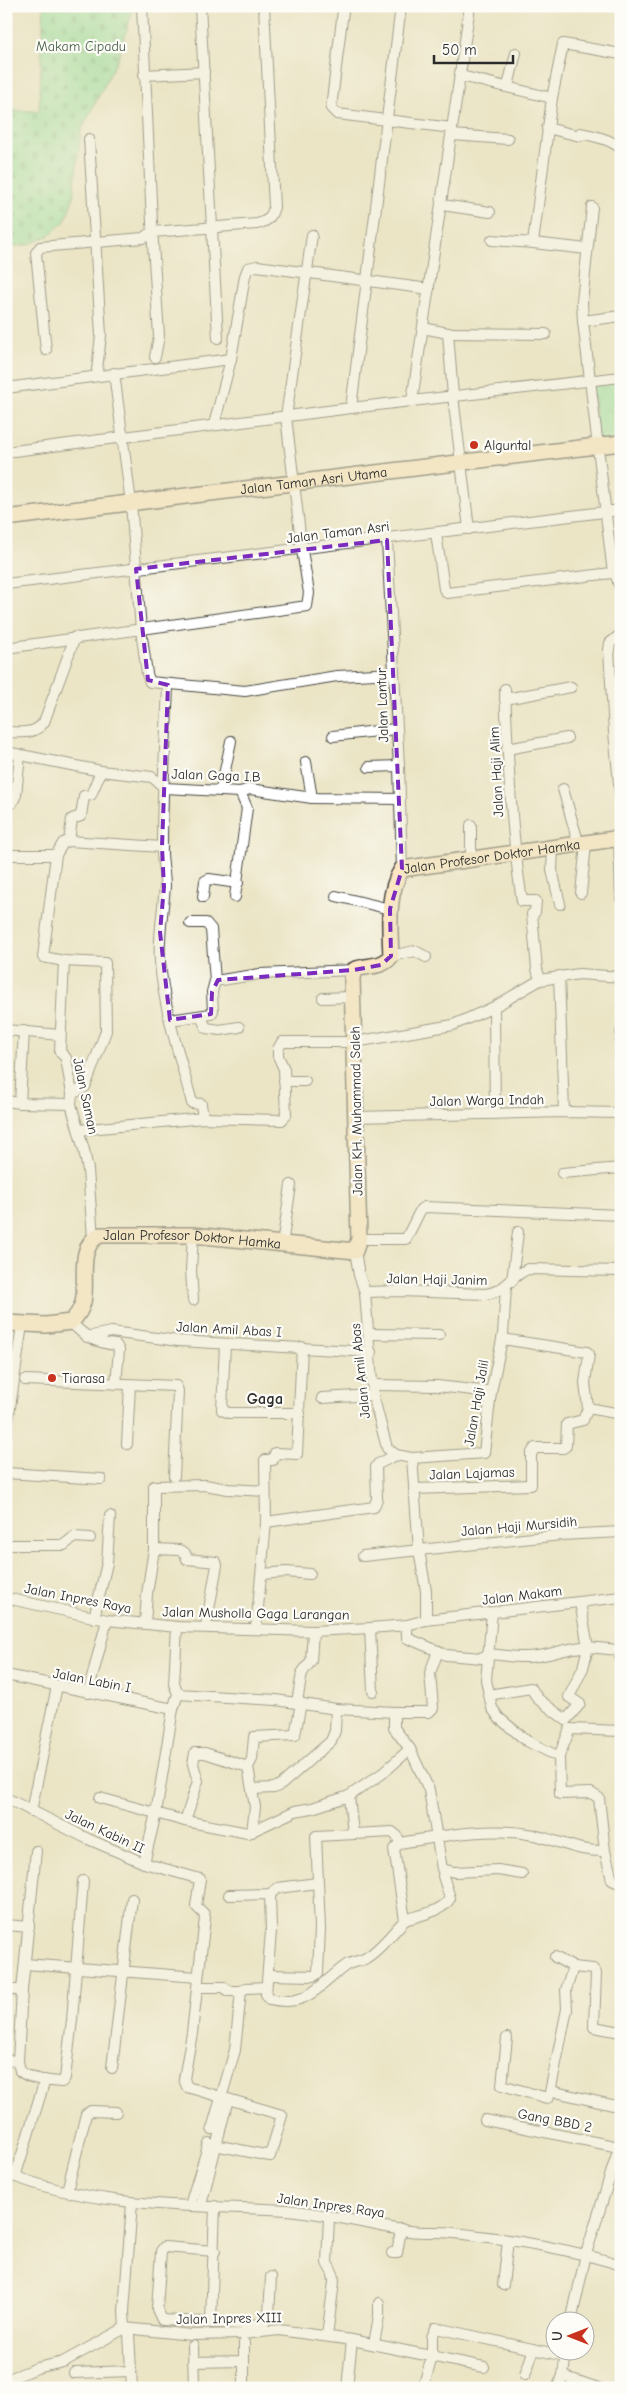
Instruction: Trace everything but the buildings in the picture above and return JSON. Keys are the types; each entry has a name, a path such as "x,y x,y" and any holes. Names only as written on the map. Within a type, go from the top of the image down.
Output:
{"street":[{"path":"142,6 152,232 159,336 155,357"},
{"path":"200,6 218,338"},
{"path":"46,350 36,253 40,248 143,238 152,232 257,224 268,221 274,207 264,6"},
{"path":"346,6 343,12 331,108 337,114 508,139"},
{"path":"351,408 402,6"},
{"path":"412,400 470,6"},
{"path":"533,243 547,128 561,47 566,43 621,54"},
{"path":"508,86 516,53"},
{"path":"144,76 204,72"},
{"path":"461,76 552,98"},
{"path":"547,128 580,136 580,133 591,135 608,140 621,148"},
{"path":"89,139 100,335 96,370"},
{"path":"442,205 490,212"},
{"path":"592,207 587,249 583,321 605,512 621,590"},
{"path":"6,648 75,637 304,608 308,602 309,592 286,417 305,272 312,235"},
{"path":"492,240 587,249"},
{"path":"214,425 231,359 248,268 257,266 429,289"},
{"path":"583,321 621,316"},
{"path":"423,328 448,333 546,334"},
{"path":"448,333 460,463 469,528"},
{"path":"6,388 231,359"},
{"path":"114,373 131,503 141,630 148,680 153,683 168,685 246,691 337,676 394,673"},
{"path":"6,452 122,439 214,425 412,400 621,377"},
{"name":"Jalan Taman Asri Utama","path":"6,518 621,443"},
{"name":"Jalan Taman Asri","path":"6,584 387,540 621,510"},
{"path":"436,533 444,589 448,593 617,572"},
{"name":"Jalan Lantur","path":"387,540 399,766 402,869"},
{"path":"621,634 610,643 609,650 621,804"},
{"path":"6,732 30,732 37,730 44,722 75,637"},
{"path":"168,685 162,847 165,882 160,932 160,961 170,1020 192,1103 201,1104 203,1118"},
{"name":"Jalan Haji Alim","path":"540,980 537,969 532,914 535,912 536,901 522,901 515,854 505,694 571,687"},
{"path":"333,736 396,730"},
{"path":"507,749 567,738"},
{"path":"221,790 231,741"},
{"name":"Jalan Gaga I.B","path":"6,752 101,771 152,777 165,788 240,792 250,789 312,798 400,799"},
{"path":"12,804 16,795 20,755"},
{"path":"306,762 312,798"},
{"path":"369,767 399,766"},
{"path":"69,841 72,819 81,816 84,796 91,795 101,771"},
{"path":"563,789 582,845 581,893"},
{"path":"236,897 247,808 240,792"},
{"path":"471,825 471,859"},
{"path":"620,838 621,899"},
{"name":"Jalan Profesor Doktor Hamka","path":"390,956 390,908 397,877 402,869 554,849 620,838"},
{"path":"6,1101 20,1103 71,1099 85,1087 106,1031 105,963 64,962 43,957 56,855 63,843 69,841 162,847"},
{"path":"554,849 552,870 560,904"},
{"path":"6,854 56,855"},
{"path":"203,897 205,881 209,879 238,884"},
{"path":"336,896 390,908"},
{"path":"170,1020 211,1014 213,1011 212,992 215,981 210,925 190,922"},
{"path":"215,981 260,974 354,970 360,967 381,965 387,962 390,956 415,951 426,958"},
{"name":"Jalan Saman","path":"64,962 60,1052 66,1058 71,1099 88,1170 93,1238"},
{"name":"Jalan KH. Muhammad Saleh","path":"354,970 352,997 356,1042 357,1245"},
{"path":"79,1130 203,1118 282,1120 286,1114 284,1069 278,1056 279,1045 286,1041 356,1042 453,1025 494,1006 540,980 579,974 621,977"},
{"path":"559,976 564,1112"},
{"path":"323,998 352,997"},
{"path":"494,1006 495,1114"},
{"path":"201,1016 206,1028 220,1030 239,1027"},
{"path":"6,1030 60,1035"},
{"path":"20,1103 24,1031"},
{"path":"621,1032 619,1113 621,1150"},
{"path":"284,1081 305,1081"},
{"name":"Jalan Warga Indah","path":"355,1117 564,1112 619,1113"},
{"path":"562,1173 621,1168"},
{"path":"282,1245 291,1185"},
{"path":"357,1245 406,1239 421,1209 425,1207 621,1214"},
{"path":"509,1284 518,1232"},
{"name":"Jalan Profesor Doktor Hamka","path":"71,1322 79,1313 84,1300 84,1266 87,1250 93,1238 107,1234 193,1235 282,1245 357,1245"},
{"path":"193,1235 191,1270 193,1300"},
{"name":"Jalan Amil Abas","path":"357,1245 359,1275 365,1292 370,1334 373,1390 387,1448 396,1455"},
{"path":"620,1271 621,1259"},
{"name":"Jalan Haji Janim","path":"365,1292 401,1291 485,1294 496,1293 521,1272 528,1269 620,1271"},
{"name":"Jalan Haji Jalil","path":"412,1458 482,1454 485,1450 491,1392 502,1339 509,1284"},
{"path":"6,1323 22,1325 71,1322 81,1334 100,1343 116,1346 119,1350 116,1384"},
{"path":"6,1435 22,1325"},
{"name":"Jalan Amil Abas I","path":"87,1336 111,1332 179,1341 302,1346 371,1352"},
{"path":"370,1334 439,1335"},
{"path":"502,1339 587,1352 589,1354 584,1383 588,1408 621,1414"},
{"path":"225,1344 222,1410 229,1413 300,1413"},
{"path":"256,1629 266,1522 265,1460 274,1460 274,1453 297,1454 302,1346"},
{"path":"25,1380 176,1386 178,1390 174,1476"},
{"path":"127,1444 130,1385"},
{"path":"322,1398 373,1390 437,1386 491,1392"},
{"name":"Jalan Lajamas","path":"414,1489 531,1484 531,1454 535,1448 563,1448 566,1446 567,1424 584,1420 588,1408"},
{"path":"266,1522 374,1507 377,1499 376,1467 378,1464 396,1455 412,1458 420,1550 426,1591 426,1620"},
{"path":"6,1473 101,1479"},
{"path":"145,1624 147,1594 154,1549 154,1486 205,1485 228,1489 264,1491"},
{"path":"94,1618 107,1563 110,1516"},
{"name":"Jalan Haji Mursidih","path":"363,1556 552,1536 621,1532"},
{"path":"6,1545 64,1545 74,1537 90,1538"},
{"path":"154,1549 182,1550 187,1559 216,1562 206,1626"},
{"path":"262,1574 286,1572 310,1574"},
{"name":"Jalan Makam","path":"426,1620 621,1597"},
{"name":"Jalan Inpres Raya","path":"6,1598 94,1618 145,1624"},
{"path":"488,1695 531,1688 538,1699 566,1720 580,1704 569,1696 583,1668 588,1646 580,1602"},
{"path":"492,1612 488,1654 488,1695 496,1715 527,1741 559,1756"},
{"path":"88,1693 107,1620"},
{"name":"Jalan Musholla Gaga Larangan","path":"145,1624 178,1627 206,1626 313,1631 407,1625 426,1620"},
{"path":"407,1625 407,1638 446,1655 482,1658 488,1654 536,1656 572,1647 588,1646 618,1650 621,1660"},
{"path":"144,1864 156,1813 173,1709 178,1694 174,1684 178,1627"},
{"path":"370,1628 373,1691"},
{"path":"252,1832 255,1807 248,1767 252,1759 254,1737 295,1735 302,1673 311,1662 313,1631"},
{"path":"178,1694 299,1702 336,1709 394,1712 432,1711 430,1672 438,1651"},
{"name":"Jalan Labin I","path":"6,1675 173,1709"},
{"path":"32,1811 57,1686"},
{"path":"252,1790 274,1788 282,1784 331,1741 335,1731 336,1709"},
{"path":"270,1894 271,1932 266,1987 267,1998 274,2000 299,2000 312,1995 348,1964 364,1959 372,1954 405,1920 437,1909 447,1903 450,1898 443,1876 444,1871 441,1866 429,1790 410,1749 394,1728 394,1712"},
{"path":"621,1731 570,1730 559,1756 560,1794 591,1793 601,1801 605,1850 612,1880 621,1884"},
{"path":"100,1798 185,1821 245,1833 252,1832 295,1811 312,1808 349,1796 383,1773 410,1749"},
{"path":"185,1821 198,1781 193,1764 195,1753 205,1753 248,1767"},
{"path":"349,1796 352,1834"},
{"name":"Jalan Kabin II","path":"6,1798 144,1864 197,1877 200,1880 196,1906 204,1914 205,1918 197,1982"},
{"path":"405,1920 394,1849 400,1843 490,1831 534,1835 577,1849 605,1850"},
{"path":"268,1975 314,1976 318,1973 320,1928 316,1836 392,1832 397,1836 400,1843"},
{"path":"36,1851 22,1990 18,2061 20,2070 25,2075 45,2080 62,2082 65,2078 70,2040 83,1881"},
{"path":"444,1871 498,1870 522,1874"},
{"path":"229,1895 270,1894 278,1888 317,1883"},
{"path":"112,2068 132,1898"},
{"path":"6,1925 28,1927"},
{"path":"555,1957 574,1966 593,1969 596,1976 593,2024 596,2029 621,2032"},
{"path":"25,1964 76,1967 197,1982 224,1987 228,1992 241,1992 246,1988 266,1987"},
{"path":"507,2038 502,2085 547,2098 551,2090 567,2009 566,1990 574,1966"},
{"path":"197,1982 185,2085 221,2097"},
{"path":"6,1990 22,1990"},
{"path":"190,2204 235,2050 241,1992"},
{"path":"6,2060 18,2061"},
{"path":"11,2175 45,2080"},
{"path":"551,2090 621,2107"},
{"path":"201,2205 215,2145 228,2099 282,2114 270,2156 215,2145"},
{"path":"67,2191 86,2114 91,2111 116,2112"},
{"name":"Gang BBD 2","path":"485,2120 620,2144"},
{"path":"573,2312 586,2254 616,2175 620,2144"},
{"name":"Jalan Inpres Raya","path":"11,2175 67,2191 132,2203 190,2204 299,2211 401,2229 451,2232 508,2240 586,2254 621,2265"},
{"path":"132,2203 124,2311 125,2328 129,2334 132,2388"},
{"path":"211,2323 215,2251 215,2206"},
{"path":"327,2336 334,2282 333,2274 327,2262 329,2217"},
{"path":"392,2253 397,2253 401,2229"},
{"path":"503,2285 508,2240"},
{"path":"215,2251 164,2247 161,2251 157,2309 162,2320 264,2325 269,2316 271,2277"},
{"path":"374,2344 379,2316 379,2303"},
{"path":"6,2380 37,2368 63,2362 125,2328"},
{"name":"Jalan Inpres XIII","path":"125,2328 191,2336 243,2334 279,2330 352,2340 484,2367"},
{"path":"424,2388 432,2356 432,2336 436,2328 544,2351"},
{"path":"347,2388 352,2340"},
{"path":"244,2343 244,2388"},
{"path":"193,2346 194,2388"},
{"path":"525,2376 534,2349"},
{"path":"193,2362 244,2361"},
{"path":"557,2388 563,2376 565,2362"},
{"path":"74,2373 131,2371"},
{"path":"563,2376 598,2388"}],"highlighted area":[{"path":"387,540 402,869 390,909 391,956 381,965 354,970 218,980 212,992 211,1014 170,1020 160,932 164,887 162,847 168,685 148,680 136,569"}],"green space":[{"name":"Makam Cipadu","path":"44,6 134,6 118,58 81,131 73,199 65,221 48,236 27,245 6,247 6,111 39,111"},
{"path":"621,377 621,443 599,445 591,381"}],"place":[{"name":"Alguntal","path":"474,445"},
{"name":"Tiarasa","path":"52,1378"}],"district":[{"name":"Gaga","path":"265,1398"}]}
